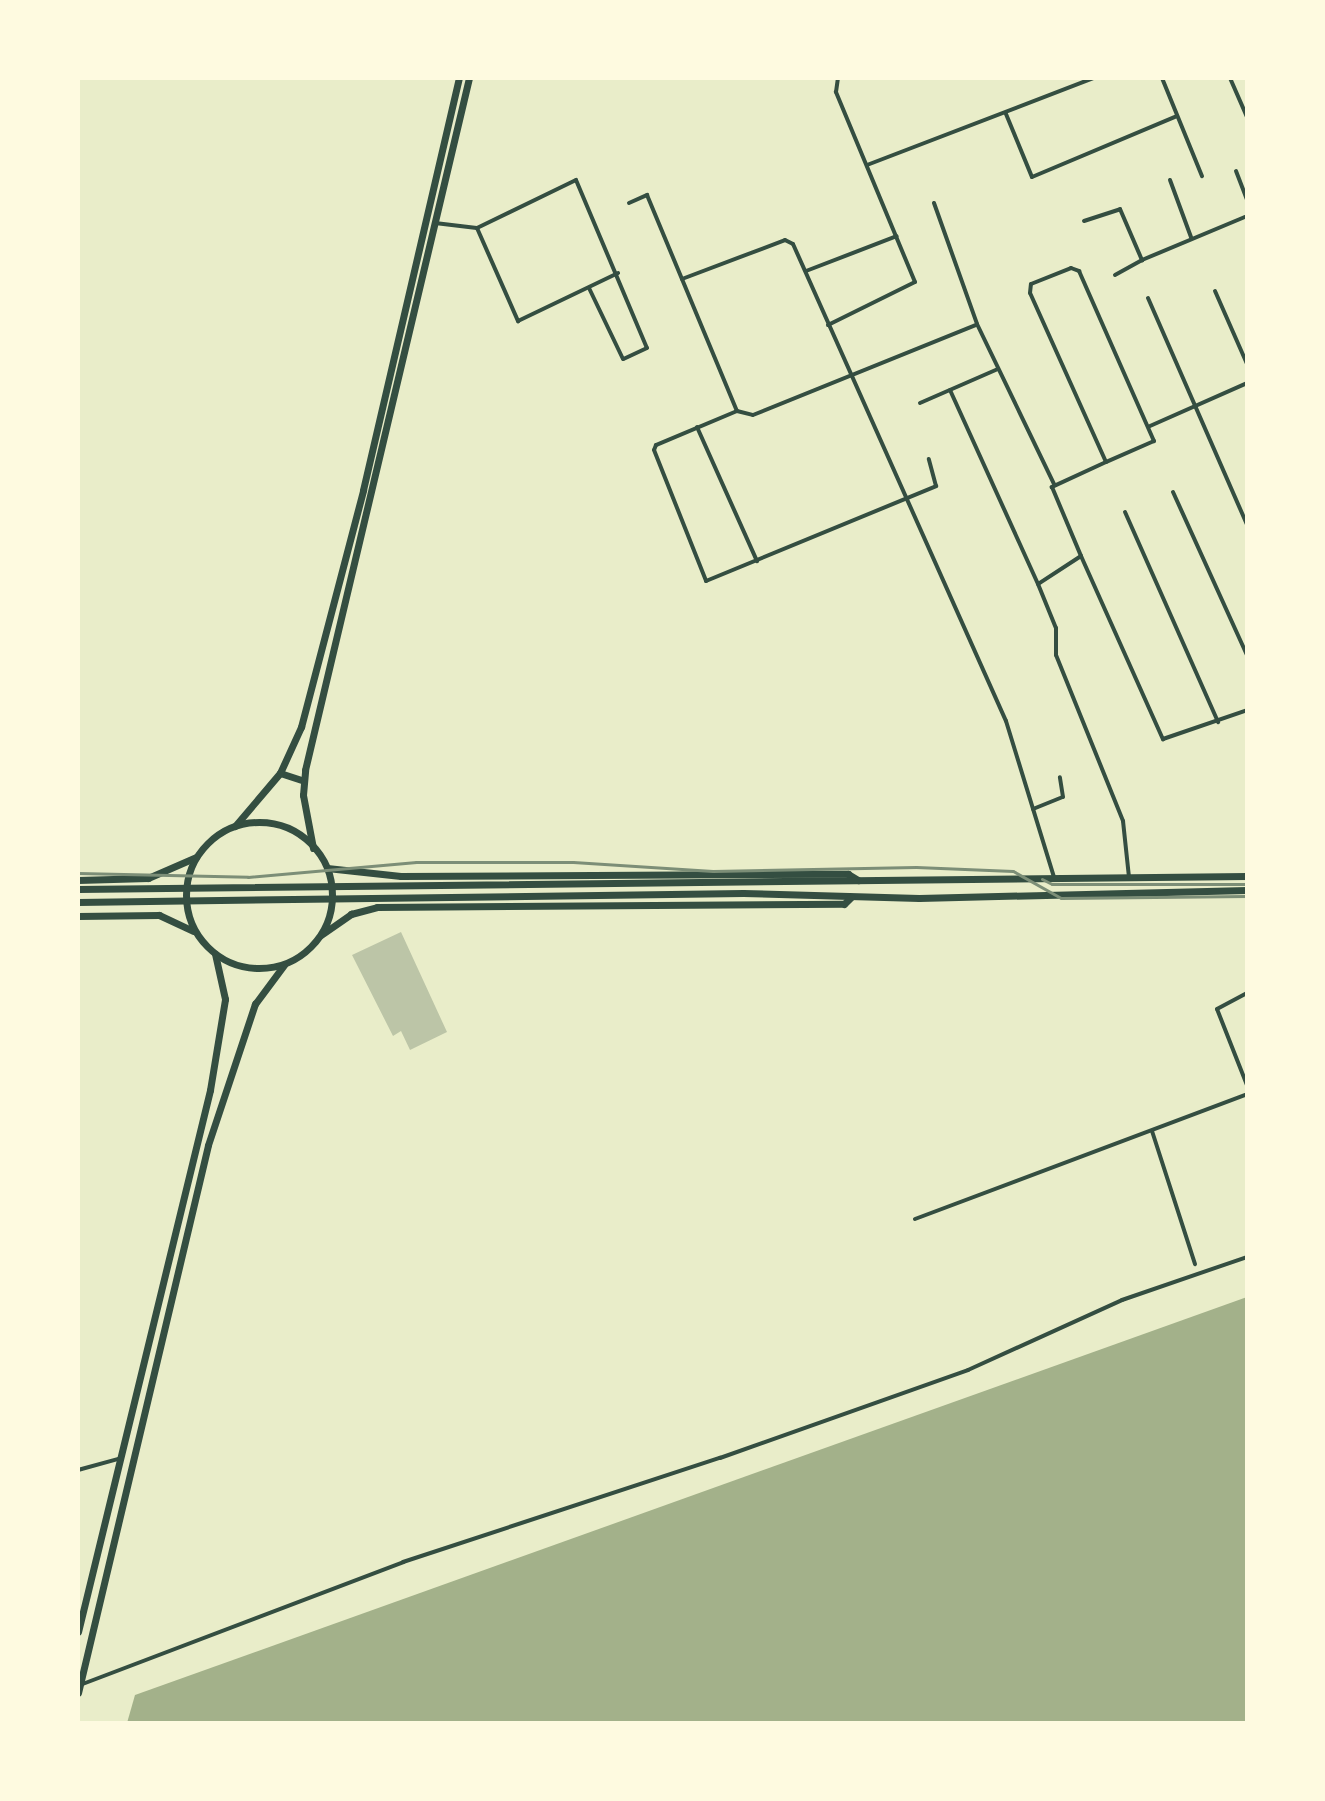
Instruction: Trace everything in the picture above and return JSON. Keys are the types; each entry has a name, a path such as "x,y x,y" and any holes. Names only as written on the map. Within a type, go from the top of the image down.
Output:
{"main road":[{"path":"78,880 148,878 196,857 213,838 235,826 280,773 301,727 357,515 459,78"},
{"path":"313,848 304,781 469,78"},
{"path":"280,773 304,781"},
{"path":"235,826 278,824 313,848 327,868 330,914 321,935"},
{"path":"196,857 186,894 196,932"},
{"path":"327,868 401,876 848,874 860,881"},
{"path":"78,889 1247,876"},
{"path":"78,902 743,893 851,897 1247,890"},
{"path":"79,1689 212,1131 255,1004 284,965 351,914 377,907 844,904 851,897"},
{"path":"78,916 159,915 196,932 215,954 237,965 284,965"},
{"path":"78,1632 210,1090 225,999 215,954"}],"street":[{"path":"828,325 912,287 914,278 836,92 838,78"},
{"path":"867,165 1094,78"},
{"path":"1162,78 1202,176"},
{"path":"1230,78 1246,114"},
{"path":"1006,113 1032,177 1177,116"},
{"path":"1236,171 1247,199"},
{"path":"435,223 477,228 576,180 618,273 646,349 627,358 620,356 589,288"},
{"path":"1170,180 1191,237"},
{"path":"629,203 647,195 737,411"},
{"path":"934,203 977,324 1054,484 1052,491 1163,739 1247,710"},
{"path":"1084,221 1120,209 1142,260"},
{"path":"1115,275 1191,237 1247,216"},
{"path":"477,228 518,321 618,273"},
{"path":"805,272 897,236"},
{"path":"682,279 785,240 793,244 828,325 855,376 1006,721 1054,877"},
{"path":"1054,484 1153,443 1150,426 1079,271 1071,268 1031,284 1106,462"},
{"path":"1215,291 1247,364"},
{"path":"1148,298 1247,525"},
{"path":"929,459 938,482 908,500 704,579 654,450 656,445 737,411 753,415 977,324"},
{"path":"920,403 998,369"},
{"path":"1150,426 1247,383"},
{"path":"950,390 1056,628 1056,655 1123,821 1129,877"},
{"path":"697,427 757,561"},
{"path":"1173,492 1247,655"},
{"path":"1125,512 1218,722"},
{"path":"1038,584 1081,556"},
{"path":"1033,809 1063,797 1060,777"},
{"path":"1247,993 1217,1009 1247,1085"},
{"path":"915,1219 1247,1094"},
{"path":"1152,1131 1195,1264"},
{"path":"79,1689 279,1607 968,1370 1122,1300 1247,1257"},
{"path":"78,1470 118,1459"}],"shaded area":[{"path":"1247,1297 1247,1723 127,1723 135,1695"}],"building":[{"path":"401,932 447,1032 410,1050 401,1031 393,1036 352,955"}],"railway":[{"path":"78,873 248,877 416,862 573,862 713,871 916,867 1013,871 1061,898 1247,896"},
{"path":"1042,879 1052,884 1247,884"}]}
